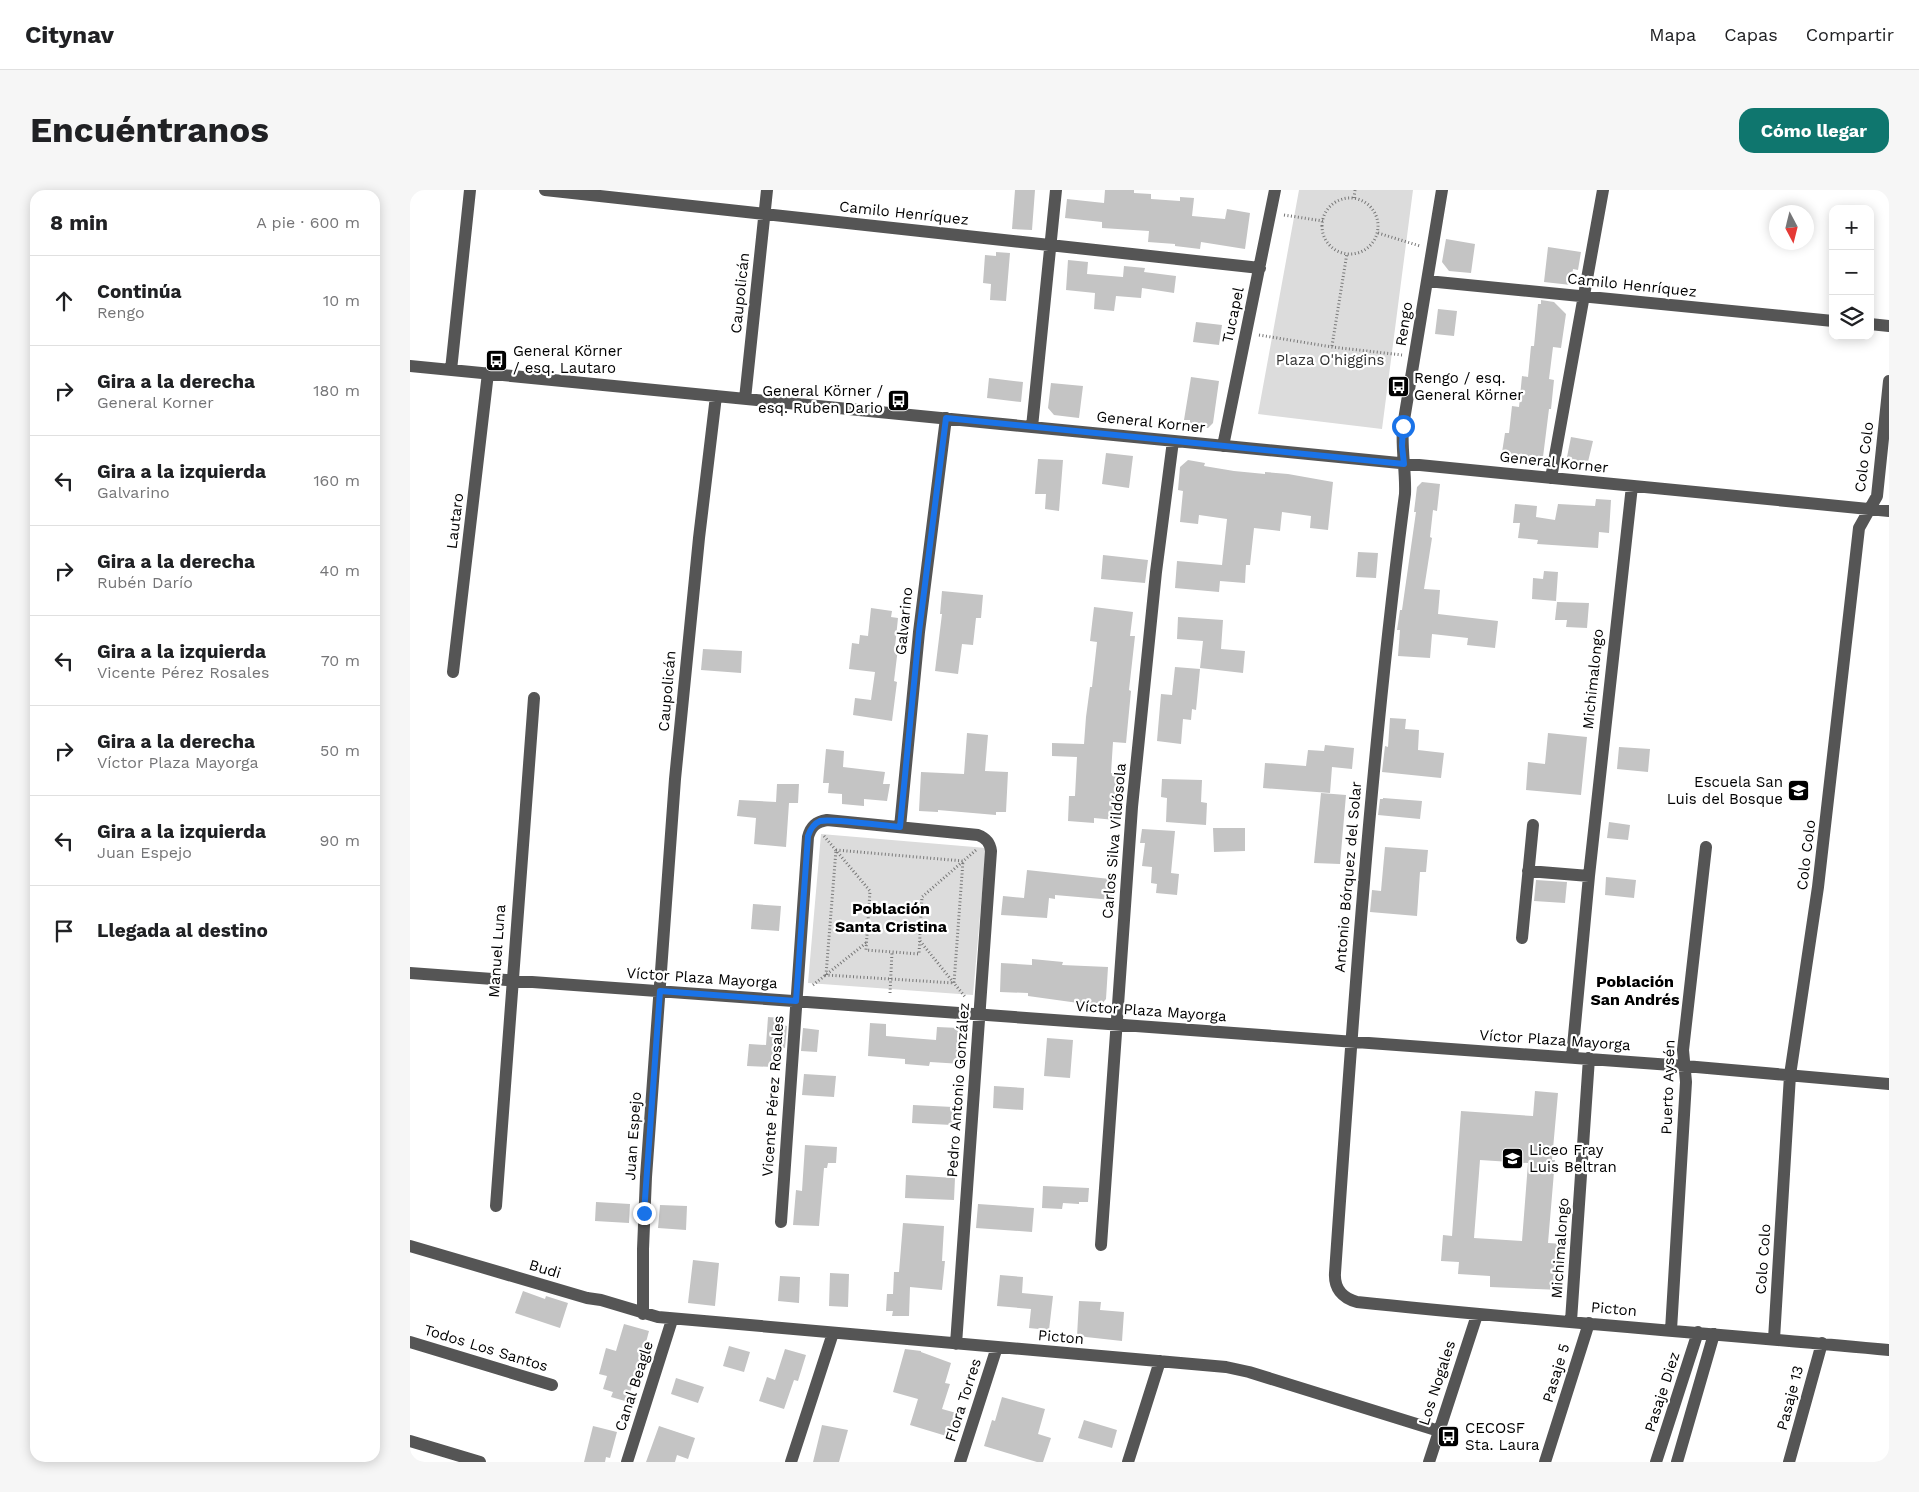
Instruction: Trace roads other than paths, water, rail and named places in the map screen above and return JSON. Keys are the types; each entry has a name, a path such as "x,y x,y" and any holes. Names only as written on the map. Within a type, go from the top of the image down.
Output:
{"street":[{"path":"451,370 470,190"},
{"name":"Camilo Henríquez","path":"545,190 1260,268"},
{"name":"Caupolicán","path":"745,399 767,190"},
{"path":"1032,427 1056,190"},
{"name":"Tucapel","path":"1224,446 1275,190"},
{"name":"Rengo","path":"1404,464 1402,446 1403,426 1442,190"},
{"path":"1551,478 1603,190"},
{"name":"Camilo Henríquez","path":"1427,281 1829,321"},
{"path":"1874,324 1889,326"},
{"name":"General Korner","path":"410,366 1889,511"},
{"name":"Lautaro","path":"453,672 488,373"},
{"name":"Colo Colo","path":"1774,1339 1790,1075 1821,867 1859,528 1878,496 1889,380"},
{"name":"Caupolicán","path":"660,991 684,680 716,396"},
{"name":"Galvarino","path":"900,827 919,632 946,418"},
{"name":"Carlos Silva Vildósola","path":"1101,1245 1124,908 1142,705 1174,441"},
{"name":"Antonio Bórquez del Solar","path":"1340,1292 1334,1280 1351,1042 1372,788 1405,494 1404,464"},
{"name":"Michimalongo","path":"1572,1057 1589,876 1632,486"},
{"name":"Manuel Luna","path":"496,1206 511,980 534,698"},
{"name":"Vicente Pérez Rosales","path":"781,1222 808,836 814,825 827,820 900,827"},
{"path":"1522,938 1533,825"},
{"name":"Pedro Antonio González","path":"900,827 978,835 987,840 991,851 956,1344"},
{"name":"Puerto Aysén","path":"1671,1330 1686,1082 1684,1050 1706,847"},
{"path":"1528,871 1589,876"},
{"name":"Víctor Plaza Mayorga","path":"410,973 1589,1058 1889,1084"},
{"name":"Juan Espejo","path":"643,1314 643,1249 646,1186 660,991"},
{"name":"Michimalongo","path":"1572,1321 1589,1058"},
{"name":"Budi","path":"410,1246 643,1314 672,1320"},
{"name":"Picton","path":"1340,1292 1350,1300 1357,1302 1477,1315 1572,1321 1889,1350"},
{"name":"Los Nogales","path":"1429,1462 1477,1315"},
{"name":"Picton","path":"672,1320 1238,1369 1439,1431"},
{"name":"Canal Beagle","path":"626,1462 672,1320"},
{"name":"Pasaje 5","path":"1545,1462 1589,1323"},
{"name":"Pasaje Diez","path":"1656,1462 1698,1332"},
{"path":"791,1462 832,1333"},
{"path":"1677,1462 1714,1334"},
{"name":"Todos Los Santos","path":"410,1342 552,1385"},
{"name":"Pasaje 13","path":"1789,1462 1822,1343"},
{"name":"Flora Torres","path":"960,1462 997,1347"},
{"path":"1128,1462 1160,1361"},
{"path":"410,1442 480,1462"}],"place":[{"name":"General Körner / esq. Lautaro","path":"497,360"},
{"name":"Rengo / esq. General Körner","path":"1398,387"},
{"name":"General Körner / esq. Ruben Dario","path":"899,400"},
{"name":"Escuela San Luis del Bosque","path":"1799,791"},
{"name":"Liceo Fray Luis Beltran","path":"1513,1159"},
{"name":"CECOSF Sta. Laura","path":"1449,1437"}],"district":[{"name":"Población Santa Cristina","path":"891,917"},
{"name":"Población San Andrés","path":"1635,990"}],"park label":[{"name":"Plaza O'higgins","path":"1330,360"}]}
